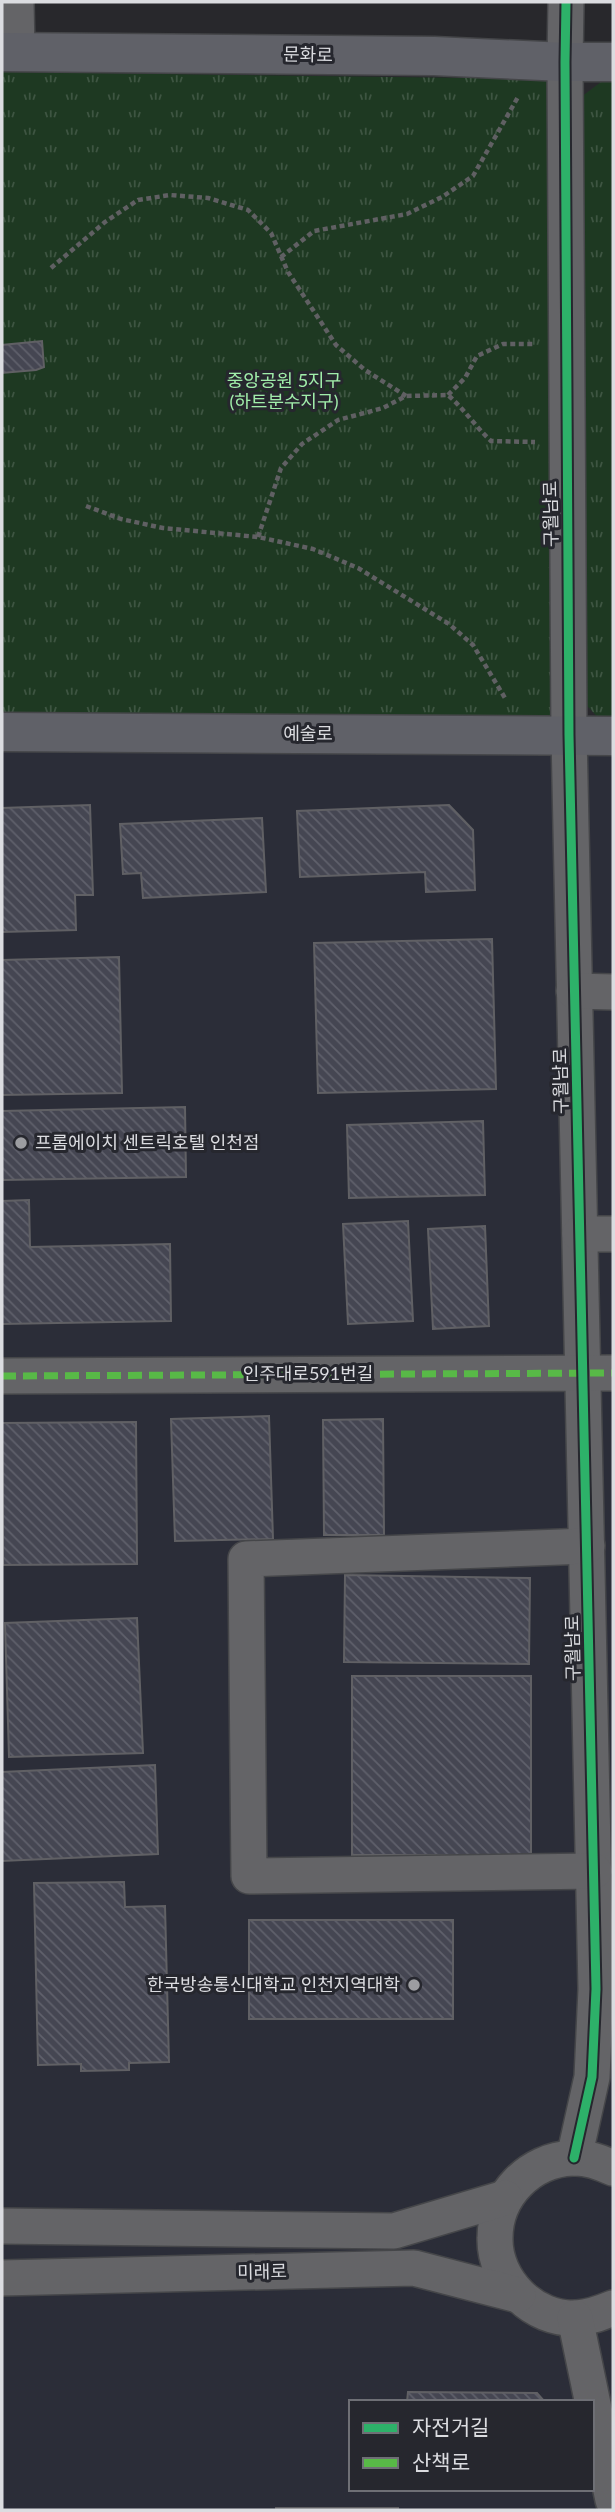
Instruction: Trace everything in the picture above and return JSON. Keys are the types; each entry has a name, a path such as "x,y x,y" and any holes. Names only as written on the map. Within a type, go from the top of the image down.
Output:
{"main road":[{"name":"문화로","path":"9,52 434,56 613,62"},
{"name":"예술로","path":"2,732 613,736"}],"street":[{"path":"9,52 16,2"},
{"name":"구월남로","path":"566,2 551,62 566,344 574,991 597,1234 594,1871 605,1996 593,2077 575,2158"},
{"path":"574,991 613,992"},
{"name":"인주대로591번길","path":"2,1376 598,1373"},
{"path":"594,1871 249,1876 246,1559 595,1525"},
{"path":"613,2168 595,2161 575,2158 554,2160 535,2168 518,2181 505,2198 498,2217 495,2238 497,2259 505,2278 518,2295 535,2307 554,2316 575,2318 595,2316 613,2308"},
{"path":"2,2225 394,2231 505,2198"},
{"name":"미래로","path":"2,2278 414,2268 518,2295"},
{"path":"575,2318 592,2400"},
{"path":"594,2409 613,2500"}],"path":[{"path":"281,257 314,231 407,214 442,197 473,176 551,62"},
{"path":"51,268 105,222 138,200 170,195 208,198 248,210 271,233 281,257 308,304 336,345 365,370 406,396"},
{"path":"447,395 465,378 477,356 503,344 566,344"},
{"path":"258,537 281,468 302,444 338,420 383,408 406,396 447,395 463,408 475,426 491,441 567,443"},
{"path":"86,506 121,519 163,528 258,537 313,549 358,568 449,624 473,645 527,735"}],"shaded area":[{"path":"2,732 613,736 613,2510 2,2510"}],"green space":[{"name":"중앙공원 5지구 (하트분수지구)","path":"2,72 547,79 549,107 565,109 613,73 613,734 569,686 569,735 2,732"}],"building":[{"path":"42,341 44,367 2,373 2,345"},
{"path":"90,805 93,895 75,895 76,930 2,932 2,808"},
{"path":"449,805 473,830 475,890 426,892 425,872 300,877 297,811"},
{"path":"262,818 266,892 143,898 141,873 123,874 120,824"},
{"path":"492,939 496,1089 318,1093 314,943"},
{"path":"119,957 122,1093 2,1095 2,960"},
{"path":"185,1107 186,1177 2,1180 2,1111"},
{"path":"483,1121 485,1195 349,1198 347,1125"},
{"path":"29,1200 30,1247 170,1244 171,1321 2,1324 2,1201"},
{"path":"408,1221 413,1321 348,1324 343,1224"},
{"path":"485,1226 489,1326 433,1329 428,1229"},
{"path":"269,1416 273,1539 175,1541 171,1419"},
{"path":"383,1419 384,1535 324,1535 323,1420"},
{"path":"136,1422 137,1564 3,1565 2,1423"},
{"path":"345,1575 530,1578 529,1664 344,1662"},
{"path":"137,1618 143,1753 9,1757 5,1623"},
{"path":"352,1676 531,1676 531,1855 352,1855"},
{"path":"155,1765 158,1854 2,1861 2,1772"},
{"path":"124,1882 125,1907 165,1906 169,2062 129,2063 129,2070 81,2071 81,2064 38,2065 34,1883"},
{"path":"249,1920 453,1920 453,2019 249,2019"},
{"path":"408,2392 537,2393 543,2400 407,2400"},
{"path":"398,2508 398,2510 276,2510"}],"marked path":[{"path":"2,1376 613,1373"}],"cycle path":[{"path":"566,2 569,735 596,1989 592,2077 574,2158"}],"place":[{"name":"프롬에이치 센트릭호텔 인천점","path":"21,1143"},
{"name":"한국방송통신대학교 인천지역대학","path":"414,1985"}]}
